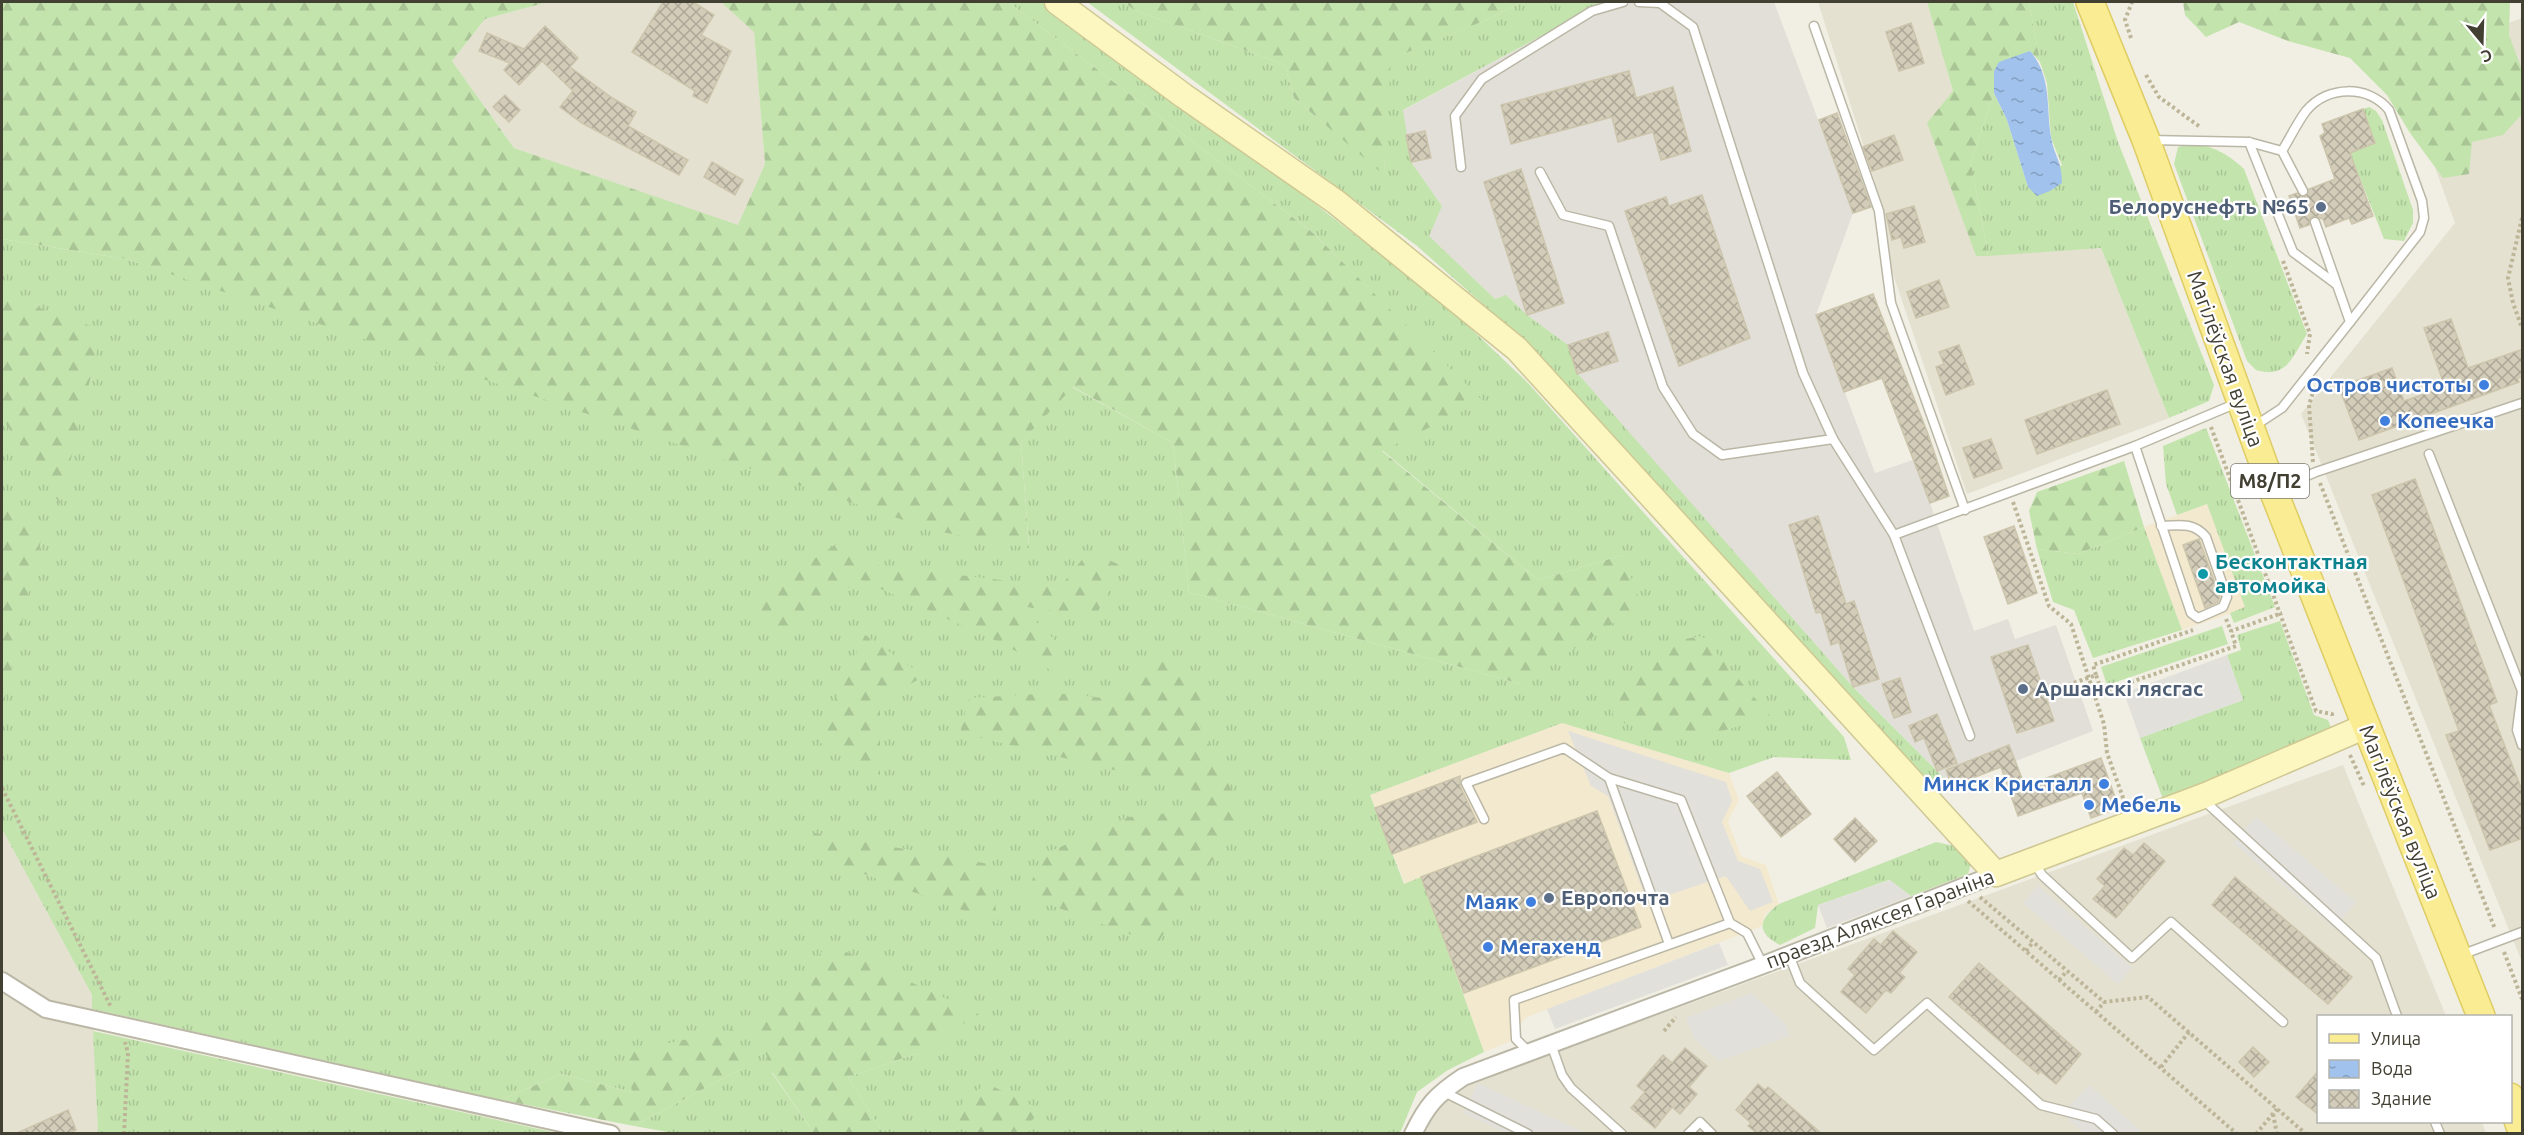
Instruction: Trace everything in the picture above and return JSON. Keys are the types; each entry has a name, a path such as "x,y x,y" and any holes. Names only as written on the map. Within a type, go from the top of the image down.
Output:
{"main road":[{"name":"Магілёўская вуліца","path":"2090,2 2146,140 2273,490 2480,1015"},
{"path":"2512,1100 2523,1132"}],"street":[{"path":"1057,2 1184,96 1336,202 1517,349 1996,874"},
{"name":"праезд Аляксея Гараніна","path":"1413,1134 1426,1106 1442,1090 1463,1077 2206,795 2366,726"},
{"path":"2,981 46,1010 611,1134"}],"lane":[{"path":"1461,167 1455,116 1482,79 1592,11 1623,2"},
{"path":"1639,2 1660,3 1693,27 1803,373 1833,439 1893,535 1970,736"},
{"path":"1814,26 1879,211 1891,303 1965,510"},
{"path":"2251,428 2282,408 2420,232 2424,218 2422,201 2389,110 2380,99 2366,93 2348,91 2324,97 2307,110 2282,151"},
{"path":"2146,140 2249,142 2282,151 2303,191"},
{"path":"2249,142 2293,252 2337,284"},
{"path":"1540,172 1563,215 1610,226 1663,387 1693,434 1722,455 1833,439"},
{"path":"2315,222 2350,322"},
{"path":"1893,535 2135,446 2240,401"},
{"path":"2273,490 2316,472 2523,403"},
{"path":"2135,446 2161,526 2191,613 2198,618 2223,607 2227,597 2206,537 2199,529 2190,525 2161,526"},
{"path":"2429,454 2522,691 2517,730 2523,745"},
{"path":"1484,819 1466,783 1564,748 1609,778 1681,800 1730,923 1747,933 1763,965"},
{"path":"1609,778 1670,944"},
{"path":"2206,795 2210,806 2376,958 2396,1015"},
{"path":"2032,861 2042,875 2132,958 2171,922 2283,1022"},
{"path":"1529,1052 1516,1039 1514,999 1730,923"},
{"path":"2457,957 2523,932"},
{"path":"1789,955 1800,983 1874,1050 1927,1002 2041,1105 2096,1119 2113,1134"},
{"path":"1551,1044 1562,1075 1571,1088 1622,1134"},
{"path":"1442,1090 1528,1134"},
{"path":"1688,1134 1700,1122 1712,1134"}],"path":[{"path":"2132,2 2126,20 2134,48"},
{"path":"2141,66 2159,97 2205,130 2212,141"},
{"path":"2523,218 2508,278 2513,303 2523,328"},
{"path":"2282,258 2310,334 2306,364 2315,386 2309,405 2312,458 2316,472 2523,999"},
{"path":"2010,491 2049,606 2071,624 2103,724 2107,753 2132,823"},
{"path":"2231,631 2282,613"},
{"path":"2205,626 2093,665 2102,692 2236,646 2227,619 2216,622"},
{"path":"2057,689 2096,675"},
{"path":"2,788 121,1027 128,1053 124,1134"},
{"path":"1979,897 2104,1002"},
{"path":"1967,901 2237,1134"},
{"path":"2026,951 2033,942"},
{"path":"2059,980 2067,971"},
{"path":"2096,1012 2104,1002 2148,997 2306,1134"},
{"path":"2161,1067 2190,1032"},
{"path":"2256,1134 2277,1109"},
{"path":"2273,1113 2277,1134"}],"shaded area":[{"path":"548,2 721,2 754,31 765,164 738,226 514,148 452,61 485,19"},
{"path":"1605,2 1774,2 1853,213 1816,315 1875,473 1933,453 1930,503 1974,631 2008,619 2015,639 2056,625 2093,731 1952,786 1853,687 1577,374 1568,345 1527,315 1506,295 1495,299 1428,236 1442,206 1411,162 1402,111"},
{"path":"1818,2 1927,2 1953,91 1976,256 2101,248 2169,418 1967,494 1892,271 1885,214"},
{"path":"2522,18 2522,962 2301,414 2455,223 2398,64"},
{"path":"2207,504 2246,608 2182,630 2144,527"},
{"path":"2227,655 2243,700 2140,738 2124,693"},
{"path":"1562,723 1729,773 1739,800 1728,821 1741,856 1766,865 1779,904 1765,914 1762,926 1525,1018 1520,1026 1521,1037 1484,1052 1421,878 1405,884 1370,795"},
{"path":"1568,731 1726,782 1732,801 1722,822 1738,861 1760,869 1773,902 1750,911 1726,876 1647,902 1608,796 1591,786"},
{"path":"2343,765 2446,1015 2317,1015 2317,1123 2482,1123 2486,1133 1424,1134 1437,1106 1466,1085"},
{"path":"2256,817 2356,902 2334,928 2233,843"},
{"path":"2,829 92,995 98,1133 2,1133"},
{"path":"1890,880 1911,896 1827,928 1818,905"},
{"path":"2038,886 2132,967 2118,984 2023,903"},
{"path":"1719,943 1728,965 1555,1029 1547,1009"},
{"path":"1751,993 1785,1023 1790,1036 1719,1061 1694,1038 1686,1018"},
{"path":"1478,1083 1585,1133 1506,1133 1463,1113"},
{"path":"2089,1085 2143,1133 2084,1133 2062,1114"}],"green space":[{"path":"2,2 548,2 485,19 452,61 514,148 738,225 765,164 754,32 721,2 1008,2 1312,232 1483,401 1382,451 1538,580 1623,555 1641,605 1521,684 1189,592 1173,443 1073,387 1021,442 1029,548 936,531 126,259 2,239"},
{"path":"1008,2 1043,2 1279,176 1447,306 1528,383 1844,737 1851,760 1774,757 1729,773 1562,723 1370,795 1404,884 1421,877 1484,1052 1448,1070 1417,1092 1400,1133 883,1133 848,1077 918,1053 772,1073 814,1133 679,1134 634,1126 741,1069 632,1092 561,1074 501,1100 92,1009 92,995 2,829 2,239 126,259 1029,547 1021,442 1072,387 1173,443 1189,592 1521,684 1623,555 1538,580 1382,450 1482,401 1312,232"},
{"path":"1087,2 1124,2 1134,10 1285,65 1294,98 1384,174 1390,59 1486,20 1522,2 1605,2 1403,110 1411,162 1442,206 1429,236 1495,299 1506,295 1527,315 1568,345 1578,374 1853,687 1952,786 1941,794 1510,328 1417,246"},
{"path":"1124,2 1522,2 1486,20 1391,59 1384,175 1294,98 1285,65 1134,10"},
{"path":"1927,2 2029,2 2040,62 2030,51 1994,71 1994,93 1971,162 1988,256 1976,256 1927,123 1953,91"},
{"path":"2029,2 2073,2 2118,142 2214,385 2209,401 2169,418 2101,248 1988,256 1971,162 1994,93 2007,120 2028,187 2062,165 2051,138 2047,83 2040,62"},
{"path":"2183,2 2510,2 2509,35 2522,70 2522,114 2503,135 2472,142 2469,174 2443,178 2410,133 2387,95 2350,58 2288,41 2239,22 2206,37 2185,15"},
{"path":"2369,107 2376,111 2382,120 2413,210 2413,223 2404,241 2384,239 2350,153 2375,143 2363,109"},
{"path":"2192,143 2220,151 2244,169 2307,334 2288,364 2282,369 2266,372 2256,370 2247,361 2174,164 2178,147"},
{"path":"2,295 102,330 60,504 2,418"},
{"path":"2206,428 2275,607 2234,623 2230,613 2245,607 2207,504 2177,515 2166,484 2163,446"},
{"path":"2124,461 2144,527 2078,554 2037,549 2029,511 2037,492"},
{"path":"2,489 41,540 2,711"},
{"path":"2144,527 2182,630 2093,658 2074,610 2053,602 2037,549 2078,554"},
{"path":"842,540 873,565 1060,587 1089,551 1122,566 1095,617 1020,606 1061,646 1056,673 999,642 861,580 773,635 749,603"},
{"path":"2280,621 2314,715 2328,720 2332,730 2164,802 2140,738 2243,700 2227,655 2241,650 2237,635"},
{"path":"2222,626 2228,644 2107,685 2101,667"},
{"path":"865,635 924,676 880,702 880,775 817,741"},
{"path":"1702,636 1771,717 1691,740 1612,720 1617,688 1685,639"},
{"path":"1157,659 1208,681 1199,724 1243,814 1157,944 1026,896 1042,855 1129,817 1199,810 1193,789 960,733 969,698 1055,693 1104,698"},
{"path":"814,833 989,864 998,923 812,855"},
{"path":"1936,842 1959,847 1971,864 1968,874 1911,896 1889,880 1818,905 1815,928 1780,945 1764,931 1764,920 1779,904"},
{"path":"829,944 979,1014 918,1053 848,1077 883,1133 814,1133 772,1072 756,1024"},
{"path":"733,1029 741,1069 634,1126 501,1100 561,1074 632,1092 625,1053"},
{"path":"93,1031 557,1133 98,1133"},
{"path":"986,1083 1041,1110 1021,1133 977,1133 950,1115"}],"water":[{"path":"2030,51 2045,81 2051,137 2062,175 2062,183 2037,196 2028,187 2007,120 1994,93 1994,71 1999,62"}],"building":[{"path":"663,2 693,2 714,15 701,35 731,51 707,103 693,96 695,91 632,52"},
{"path":"1911,23 1924,63 1899,71 1886,32"},
{"path":"545,26 578,58 570,67 636,112 628,126 688,160 679,175 582,123 560,107 573,91 542,61 519,85 504,70 510,63 479,51 487,33 524,49"},
{"path":"1629,71 1636,98 1673,87 1691,151 1661,160 1653,132 1618,142 1612,117 1511,144 1501,105"},
{"path":"505,95 520,110 509,122 493,107"},
{"path":"2363,109 2375,143 2350,153 2373,216 2352,224 2349,218 2326,227 2323,219 2313,216 2310,218 2309,225 2300,228 2289,196 2297,193 2305,197 2309,189 2335,179 2320,136 2325,133 2322,124"},
{"path":"1837,113 1871,207 1853,213 1819,120"},
{"path":"1425,131 1431,158 1411,162 1406,135"},
{"path":"1894,135 1903,160 1872,171 1863,147"},
{"path":"712,162 743,180 735,195 704,177"},
{"path":"1521,169 1564,303 1527,315 1484,182"},
{"path":"1702,195 1750,338 1679,366 1625,211 1666,197 1669,206"},
{"path":"1914,206 1925,242 1904,248 1901,237 1892,240 1886,214"},
{"path":"1939,280 1949,307 1916,318 1907,292"},
{"path":"1873,294 1928,434 1949,496 1930,503 1882,378 1844,392 1816,315"},
{"path":"2451,319 2468,368 2523,349 2523,377 2517,378 2519,382 2359,440 2339,387 2392,368 2404,401 2445,387 2424,328"},
{"path":"1608,332 1618,361 1577,374 1568,345"},
{"path":"1959,345 1974,384 1946,395 1936,367 1944,364 1939,352"},
{"path":"2107,390 2120,424 2037,454 2025,420"},
{"path":"1991,439 2002,468 1974,478 1963,448"},
{"path":"2415,479 2497,702 2489,705 2523,793 2523,838 2490,850 2446,735 2459,731 2372,495"},
{"path":"1818,516 1846,604 1854,601 1879,679 1853,687 1839,642 1831,645 1821,612 1816,613 1789,525"},
{"path":"2014,526 2037,593 2008,604 1984,537"},
{"name":"Бесконтактная автомойка","path":"2199,539 2220,597 2218,602 2205,608 2183,545"},
{"name":"Аршанскі лясгас","path":"2028,645 2054,721 2017,733 1991,657"},
{"path":"1900,678 1911,712 1894,718 1882,684"},
{"path":"1937,714 1957,763 1937,771 1924,738 1915,742 1909,726"},
{"path":"2009,745 2025,786 2101,758 2119,808 2091,818 2082,793 2018,816 2001,767 1952,786 1946,770"},
{"path":"1777,772 1811,814 1781,837 1747,796"},
{"path":"1460,776 1460,786 1477,822 1392,854 1375,808"},
{"name":"Маяк","path":"1597,811 1641,927 1464,993 1421,877"},
{"path":"1855,818 1877,841 1855,862 1834,839"},
{"path":"2144,843 2165,861 2116,918 2093,899 2105,886 2097,879 2124,848 2133,855"},
{"path":"2235,877 2352,977 2328,1004 2212,905"},
{"path":"1893,931 1917,952 1899,973 1905,977 1891,993 1886,990 1866,1013 1841,992 1855,975 1848,969 1874,939 1881,945"},
{"path":"1979,963 2081,1054 2056,1084 2040,1071 2038,1074 1949,997"},
{"path":"2253,1047 2269,1062 2254,1077 2239,1062"},
{"path":"1685,1048 1707,1066 1689,1087 1697,1094 1680,1114 1672,1107 1655,1128 1631,1108 1645,1092 1637,1086 1663,1055 1672,1063"},
{"path":"2317,1072 2317,1113 2296,1097"},
{"path":"1758,1084 1765,1090 1768,1087 1822,1134 1758,1134 1748,1126 1751,1123 1736,1110"},
{"path":"68,1110 76,1130 68,1134 15,1134"}],"place":[{"name":"Белоруснефть №65","path":"2321,207"},
{"name":"Остров чистоты","path":"2484,385"},
{"name":"Копеечка","path":"2385,421"},
{"name":"Бесконтактная автомойка","path":"2203,574"},
{"name":"Аршанскі лясгас","path":"2023,689"},
{"name":"Минск Кристалл","path":"2104,784"},
{"name":"Мебель","path":"2089,805"},
{"name":"Европочта","path":"1549,898"},
{"name":"Маяк","path":"1531,902"},
{"name":"Мегахенд","path":"1488,947"}]}
